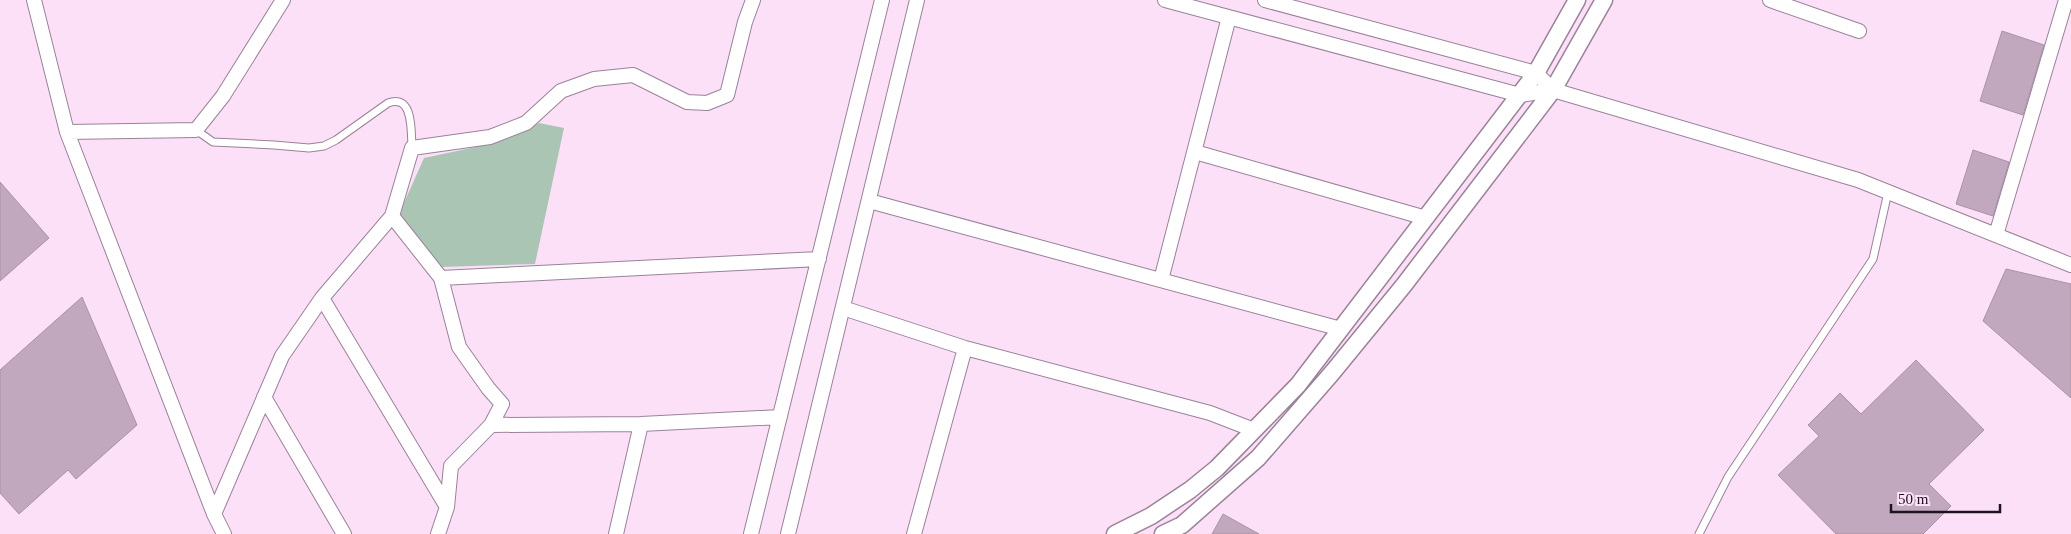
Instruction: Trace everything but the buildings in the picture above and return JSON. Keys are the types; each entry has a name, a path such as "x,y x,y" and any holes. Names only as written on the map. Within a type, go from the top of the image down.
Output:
{"street":[{"path":"34,0 67,132 214,514 224,534"},
{"path":"67,132 196,130 224,96 283,0"},
{"path":"214,514 282,356 322,298 392,216 412,148 490,137 526,123 561,90 594,79 633,75 687,102 707,103 727,95 745,22 753,0"},
{"path":"751,534 882,0"},
{"path":"788,534 917,0"},
{"path":"1165,0 1520,95 1553,90 1858,180 2071,264"},
{"path":"1265,0 1536,73 1553,90"},
{"path":"1115,534 1152,516 1190,490 1217,468 1298,384 1536,73 1577,0"},
{"path":"1163,534 1182,524 1258,458 1332,373 1404,285 1553,90 1604,0"},
{"path":"1770,0 1859,31"},
{"path":"1996,235 2068,2"},
{"path":"1161,280 1230,17"},
{"path":"1195,152 1426,218"},
{"path":"869,201 1341,329"},
{"path":"392,216 441,278 459,347 488,388 502,404 491,425 451,466 446,507 438,534"},
{"path":"441,278 819,259"},
{"path":"322,298 446,507"},
{"path":"843,308 965,348 1210,413 1254,430"},
{"path":"914,534 965,348"},
{"path":"264,397 344,534"},
{"path":"491,425 641,424 780,417"},
{"path":"616,534 641,424"}],"lane":[{"path":"196,130 213,142 309,148 324,146 336,140 388,104 397,102 405,105 410,114 412,148"},
{"path":"1699,534 1728,477 1873,259 1888,192"}],"green space":[{"path":"539,123 564,128 535,264 442,267 399,214 424,158 499,142"}]}
